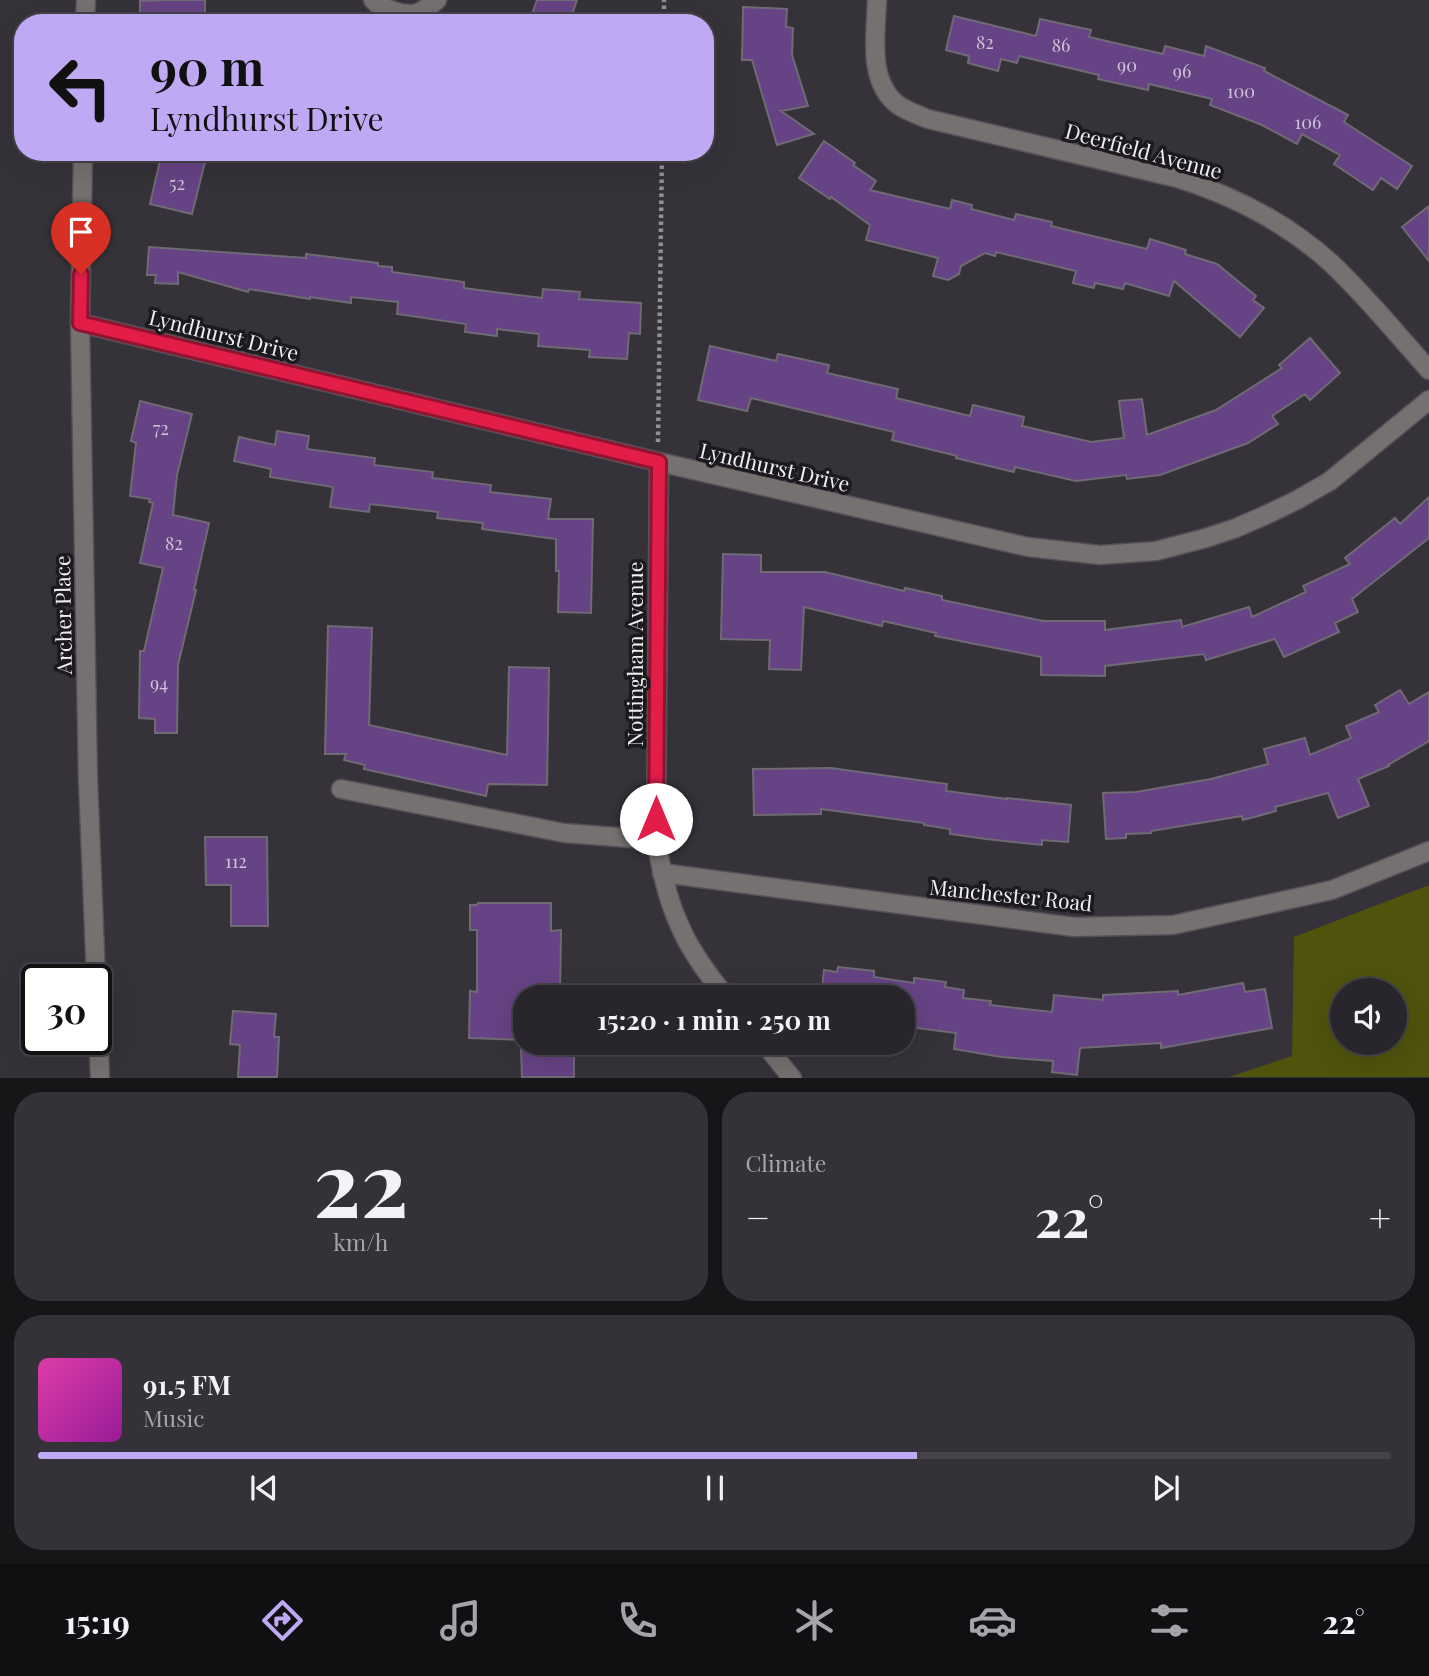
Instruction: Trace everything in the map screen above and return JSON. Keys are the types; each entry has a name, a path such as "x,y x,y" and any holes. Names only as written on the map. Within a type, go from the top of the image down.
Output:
{"street":[{"path":"373,0 380,7 401,14"},
{"path":"413,14 427,9 437,0"},
{"name":"Deerfield Avenue","path":"877,0 877,67 883,87 899,105 928,119 1177,178 1248,206 1289,231 1329,261 1365,297 1429,370"},
{"name":"Archer Place","path":"83,161 80,323 88,780 100,1077"},
{"name":"Lyndhurst Drive","path":"80,323 1028,548 1100,555 1156,551 1206,538 1236,528 1297,500 1330,481 1429,400"},
{"name":"Nottingham Avenue","path":"659,462 656,840 662,873 679,925 716,985"},
{"path":"341,789 564,833 656,840"},
{"name":"Manchester Road","path":"662,873 1074,927 1173,925 1332,890 1429,851"},
{"path":"774,1055 792,1077"}],"path":[{"path":"659,462 662,161"}],"shaded area":[{"path":"1429,885 1429,1077 1229,1077 1292,1056 1294,937"}],"building":[{"path":"205,0 205,14 140,14 140,1"},
{"path":"537,0 577,0 572,14 532,14"},
{"path":"743,7 787,9 786,27 793,28 792,55 808,106 781,111 814,134 777,145 752,60 742,60"},
{"path":"954,16 1036,36 1040,19 1091,30 1089,37 1163,54 1165,46 1204,56 1206,46 1265,68 1264,71 1348,115 1344,122 1412,166 1397,189 1381,178 1373,190 1334,164 1340,155 1302,134 1297,144 1262,125 1210,105 1212,99 1149,84 1148,90 1098,79 1099,75 1019,56 1017,63 1001,59 998,71 968,63 969,56 946,50"},
{"path":"824,141 876,181 870,190 950,209 952,200 972,205 971,209 1014,220 1016,214 1052,222 1051,226 1147,249 1150,239 1186,250 1185,254 1217,264 1256,296 1253,300 1264,308 1240,337 1174,281 1169,296 1125,283 1123,289 1095,283 1094,288 1073,283 1076,271 996,252 995,256 985,253 961,266 959,274 948,280 933,276 938,258 866,240 870,225 799,178"},
{"path":"160,161 205,162 192,214 150,204"},
{"path":"1429,206 1429,261 1402,227"},
{"path":"149,247 306,258 306,254 378,263 378,266 392,267 392,272 464,282 464,288 542,298 543,289 580,292 579,299 641,303 640,334 629,333 627,359 589,357 590,350 538,346 539,334 497,329 497,336 465,332 466,324 397,314 398,302 351,297 351,303 249,289 248,292 178,272 178,284 155,283 156,275 147,275"},
{"path":"1310,338 1340,373 1310,400 1305,394 1272,416 1278,424 1248,443 1160,475 1127,479 1126,475 1076,481 1015,467 1014,472 892,440 894,432 751,398 747,411 698,400 710,346 776,361 778,354 829,365 827,373 898,389 896,398 970,416 973,405 1024,417 1022,426 1091,442 1124,438 1119,401 1142,399 1147,435 1216,410 1282,368 1279,365"},
{"path":"140,401 192,414 177,475 173,515 209,523 178,665 177,733 155,733 155,719 139,718 140,651 144,651 163,568 140,563 153,503 149,502 150,499 130,496 136,443 131,441"},
{"path":"277,431 309,436 307,449 375,458 374,465 433,472 432,478 491,485 490,492 551,499 548,519 593,519 591,613 558,612 559,571 556,571 556,539 482,529 483,523 437,518 438,512 370,504 369,512 330,507 333,487 270,477 271,469 234,461 239,437 275,445"},
{"path":"1429,497 1429,538 1352,599 1358,612 1335,623 1339,632 1284,657 1275,639 1206,660 1204,654 1105,666 1105,676 1041,675 1041,657 935,636 936,633 883,621 882,626 804,607 801,670 769,669 770,640 721,639 723,554 761,555 761,572 825,572 904,591 905,588 942,596 942,600 1043,621 1105,621 1105,630 1181,620 1182,627 1249,607 1252,617 1306,592 1303,586 1350,564 1345,558 1395,518 1400,524"},
{"path":"328,626 372,628 369,725 507,755 509,667 549,668 547,785 488,784 486,796 364,769 365,765 344,760 346,754 325,754"},
{"path":"1400,690 1409,704 1429,692 1429,741 1389,766 1358,779 1369,806 1338,818 1328,793 1275,807 1276,811 1243,820 1242,816 1151,833 1126,834 1126,838 1106,839 1103,793 1136,792 1211,779 1268,764 1264,749 1305,738 1310,755 1351,738 1346,726 1379,712 1375,705"},
{"path":"831,768 947,784 946,791 1071,805 1068,842 1042,840 1042,845 986,839 950,834 950,829 924,823 821,809 821,814 754,815 753,769"},
{"path":"205,837 267,837 268,926 231,926 231,885 206,885"},
{"path":"551,903 551,931 561,930 560,985 513,985 513,1040 469,1038 470,991 477,992 477,930 470,930 470,905"},
{"path":"838,967 874,971 874,977 914,983 914,978 946,982 945,987 964,990 963,998 991,1001 990,1005 1052,1012 1054,995 1103,1000 1103,995 1178,991 1178,995 1243,983 1245,992 1265,989 1272,1028 1161,1048 1161,1043 1080,1048 1077,1075 1052,1072 1053,1061 1001,1057 954,1049 956,1033 915,1028 915,985 822,985 824,970 837,972"},
{"path":"233,1011 276,1014 274,1037 279,1037 277,1077 238,1077 240,1045 230,1044"},
{"path":"521,1055 574,1055 574,1077 522,1077"}],"route":[{"path":"81,274 80,323 659,462 656,819"}]}
